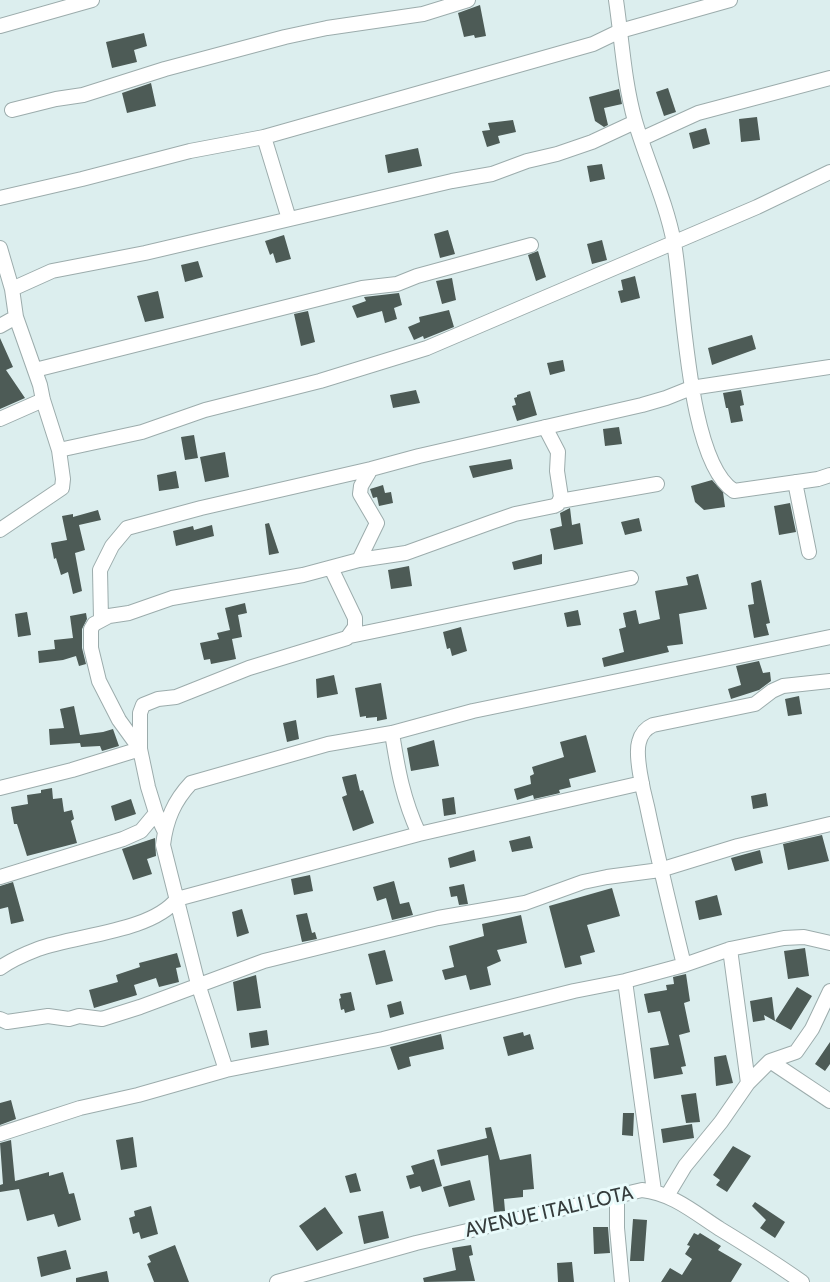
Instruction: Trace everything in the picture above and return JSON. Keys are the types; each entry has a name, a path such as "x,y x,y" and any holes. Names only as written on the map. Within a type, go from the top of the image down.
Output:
{"street":[{"path":"0,26 92,0"},
{"path":"12,110 83,95 165,69 285,37 327,28 423,15 468,0"},
{"path":"616,0 626,82 635,122 674,242 691,388 706,451 729,488 734,491 830,475"},
{"path":"0,198 82,180 190,151 264,137 593,44 620,31 730,0"},
{"path":"641,139 698,113 830,78"},
{"path":"12,289 52,271 145,253 492,174 592,142 635,122"},
{"path":"264,137 289,219"},
{"path":"59,450 142,432 205,410 320,381 427,348 757,207 830,172"},
{"path":"35,370 362,288 397,284 417,276 531,245"},
{"path":"0,248 12,289 16,317 40,385 59,450 63,479 62,488 0,530"},
{"path":"0,326 16,317"},
{"path":"101,619 100,570 112,546 127,528 201,508 642,405 691,388 830,367"},
{"path":"0,419 43,400"},
{"path":"545,427 558,452 560,501"},
{"path":"359,560 377,523 360,494 361,486 371,469"},
{"path":"795,482 809,552"},
{"path":"140,749 120,720 99,681 91,648 91,636 94,624 101,619 129,613 172,598 420,549 515,514 554,506 560,501 657,484"},
{"path":"331,568 355,618 355,627 350,636"},
{"path":"165,832 156,813 140,749 140,713 143,705 158,699 176,697 249,668 341,641 350,636 631,579"},
{"path":"226,1070 198,984 163,845 172,810 180,795 191,783 328,744 392,733 473,711 830,637"},
{"path":"684,965 660,870 642,783 638,744 643,733 648,727 755,704 783,686 830,681"},
{"path":"392,733 407,809 419,834"},
{"path":"0,788 72,770 140,749"},
{"path":"0,968 39,949 105,933 168,910 177,899 419,834 642,783"},
{"path":"0,877 123,839 141,831 156,813"},
{"path":"0,1019 8,1022 48,1016 69,1019 79,1016 102,1019 264,961 438,918 525,903 594,879 660,870 738,846 830,824"},
{"path":"0,1134 80,1108 138,1095 226,1070 384,1039 574,991 625,981 684,965 730,949 784,938 804,937 830,943"},
{"path":"730,949 748,1083"},
{"path":"625,981 660,1194"},
{"path":"660,1194 721,1122 748,1083 770,1061 796,1052 812,1029 830,991"},
{"path":"770,1061 830,1101"},
{"name":"AVENUE ITALI LOTA","path":"277,1282 416,1243 634,1191 660,1194"},
{"path":"660,1194 755,1249 802,1282"},
{"path":"617,1196 617,1228 622,1282"}],"building":[{"path":"480,5 486,36 464,37 458,13"},
{"path":"144,33 147,46 134,50 137,62 112,68 106,42"},
{"path":"151,83 156,106 127,113 122,93"},
{"path":"668,88 676,112 664,116 656,92"},
{"path":"619,89 622,104 604,108 608,125 604,127 595,121 589,97"},
{"path":"757,117 760,140 741,142 739,119"},
{"path":"513,120 516,132 498,136 500,143 487,147 482,131 490,130 488,123"},
{"path":"706,128 710,144 693,149 689,133"},
{"path":"418,148 422,166 388,173 385,155"},
{"path":"602,164 605,179 590,182 587,166"},
{"path":"448,230 455,254 440,258 434,234"},
{"path":"284,235 291,259 276,263 265,241"},
{"path":"602,240 607,260 592,264 587,244"},
{"path":"538,251 546,277 536,281 528,255"},
{"path":"198,261 203,277 185,282 181,265"},
{"path":"635,276 640,298 621,303 618,291 623,290 621,280"},
{"path":"452,278 456,300 442,304 436,281"},
{"path":"158,291 164,318 145,322 137,296"},
{"path":"399,293 402,305 394,308 397,319 385,323 382,311 357,318 352,306 366,301 364,297"},
{"path":"449,310 454,327 424,339 423,336 414,340 408,327 420,322 419,317"},
{"path":"308,311 315,342 301,346 294,314"},
{"path":"752,335 756,349 712,365 708,348"},
{"path":"0,338 13,367 6,370 25,398 0,409"},
{"path":"563,360 565,371 550,375 547,363"},
{"path":"416,390 420,403 393,408 390,395"},
{"path":"741,390 744,405 740,406 743,421 731,423 723,393"},
{"path":"530,391 537,415 517,421 512,406 516,405 514,398"},
{"path":"619,427 622,444 605,446 603,429"},
{"path":"194,435 198,458 185,460 181,437"},
{"path":"225,452 229,477 205,482 200,457"},
{"path":"511,459 513,469 473,478 469,466"},
{"path":"176,471 179,488 159,491 157,475"},
{"path":"712,480 723,492 725,507 704,510 695,502 691,486"},
{"path":"383,485 385,493 391,492 393,503 379,506 377,497 373,498 370,489"},
{"path":"790,503 796,532 779,535 774,506"},
{"path":"570,508 572,525 580,523 583,544 554,550 550,529 562,526 560,513"},
{"path":"98,510 101,520 79,525 85,550 75,553 82,591 73,594 68,572 61,575 56,558 54,559 51,543 67,540 62,516 73,514 73,517"},
{"path":"639,518 642,531 625,535 621,522"},
{"path":"269,523 279,553 269,555 265,524"},
{"path":"212,525 214,536 176,546 173,531 193,526 194,530"},
{"path":"542,554 542,564 514,570 512,562"},
{"path":"409,566 412,586 391,589 388,570"},
{"path":"698,574 707,609 679,614 683,644 667,646 669,652 604,667 602,658 624,652 619,629 626,627 623,613 636,610 639,624 660,619 655,591 688,585 686,577"},
{"path":"761,580 770,623 766,624 769,635 754,638 748,605 754,604 751,583"},
{"path":"245,603 247,613 238,615 242,637 232,639 236,659 211,664 210,659 204,660 200,643 219,639 217,633 230,630 225,608"},
{"path":"578,610 581,625 567,627 564,613"},
{"path":"27,612 31,635 18,637 15,614"},
{"path":"86,613 87,619 82,629 82,648 86,664 79,666 76,656 39,663 38,651 55,649 54,640 73,638 70,616"},
{"path":"461,627 467,651 452,656 450,648 447,649 443,632"},
{"path":"759,661 763,673 770,672 771,681 759,690 731,699 728,689 741,685 736,666"},
{"path":"334,675 338,694 317,698 316,679"},
{"path":"381,683 387,719 377,721 377,717 360,717 355,688"},
{"path":"799,696 802,714 788,716 785,699"},
{"path":"74,706 80,735 113,729 119,746 102,751 100,746 81,747 80,743 50,745 49,729 64,728 60,709"},
{"path":"296,720 299,739 287,742 283,723"},
{"path":"586,735 596,772 569,779 571,787 559,790 560,793 534,799 533,795 517,800 514,789 531,784 530,776 534,774 532,767 564,757 560,742"},
{"path":"434,740 439,766 411,771 407,748"},
{"path":"356,774 360,791 363,790 374,823 353,831 342,797 347,795 342,777"},
{"path":"52,788 53,799 62,798 64,812 72,810 74,819 71,821 77,843 27,856 17,824 14,824 11,807 28,804 27,795 41,793 41,790"},
{"path":"766,793 768,806 753,809 751,796"},
{"path":"454,797 456,814 444,816 442,799"},
{"path":"131,799 136,814 115,821 111,806"},
{"path":"822,835 829,861 788,870 783,844"},
{"path":"530,836 533,848 512,852 509,841"},
{"path":"155,838 156,856 147,859 152,874 133,880 122,849"},
{"path":"474,850 476,861 450,868 448,858"},
{"path":"760,850 763,863 735,871 731,858"},
{"path":"310,875 313,891 294,895 291,879"},
{"path":"394,881 400,904 409,902 413,915 392,920 386,898 377,901 373,887"},
{"path":"13,882 24,921 11,924 8,907 0,909 0,886"},
{"path":"464,884 468,904 459,905 457,896 451,897 449,887"},
{"path":"612,888 620,916 587,925 595,952 580,956 582,964 565,968 549,906"},
{"path":"717,895 722,915 699,920 695,901"},
{"path":"242,909 249,933 237,937 232,912"},
{"path":"307,913 312,933 315,932 317,939 302,942 296,915"},
{"path":"521,915 527,943 497,950 501,961 487,967 491,985 470,990 466,975 445,980 442,970 454,967 449,946 484,936 482,924"},
{"path":"805,948 809,976 788,979 784,951"},
{"path":"385,950 393,981 376,985 368,954"},
{"path":"177,953 181,967 176,968 179,982 159,987 156,978 134,985 137,995 94,1008 89,990 118,982 116,975 140,967 139,963"},
{"path":"686,974 690,1001 684,1003 690,1032 679,1035 686,1066 681,1067 683,1074 654,1079 650,1048 669,1045 660,1011 648,1013 644,994 667,990 666,985 674,984 673,977"},
{"path":"256,975 261,1008 237,1011 233,982"},
{"path":"797,987 812,996 791,1030 764,1015 765,1020 753,1022 750,1001 772,997 775,1021"},
{"path":"351,992 355,1010 345,1013 344,1009 341,1010 340,994"},
{"path":"401,1001 404,1014 390,1018 387,1005"},
{"path":"267,1030 269,1045 251,1048 249,1033"},
{"path":"523,1032 524,1036 530,1034 534,1049 508,1056 503,1037"},
{"path":"441,1034 444,1049 409,1057 411,1066 398,1070 390,1047"},
{"path":"830,1042 830,1064 825,1071 815,1064"},
{"path":"726,1055 733,1083 716,1086 714,1057"},
{"path":"696,1093 700,1122 686,1123 681,1095"},
{"path":"11,1100 16,1119 0,1125 0,1103"},
{"path":"623,1113 634,1113 633,1136 622,1135"},
{"path":"692,1124 694,1138 663,1143 661,1129"},
{"path":"491,1127 500,1160 531,1154 534,1189 523,1190 523,1197 504,1199 505,1211 494,1212 488,1155 441,1166 437,1150 487,1138 485,1128"},
{"path":"133,1137 137,1167 121,1170 116,1140"},
{"path":"11,1140 15,1181 49,1172 49,1176 63,1172 69,1194 74,1193 81,1220 58,1227 54,1214 27,1221 19,1189 0,1192 0,1185 3,1184 0,1143"},
{"path":"733,1146 751,1156 727,1192 716,1185 720,1180 713,1175"},
{"path":"434,1159 442,1186 422,1192 420,1186 410,1189 406,1176 414,1174 411,1166"},
{"path":"356,1173 361,1191 350,1193 345,1176"},
{"path":"470,1180 475,1200 449,1207 443,1187"},
{"path":"755,1202 785,1222 775,1238 760,1228 766,1220 752,1206"},
{"path":"151,1206 158,1234 141,1239 139,1232 133,1234 129,1218 135,1216 134,1211"},
{"path":"325,1207 343,1233 317,1251 299,1226"},
{"path":"383,1211 389,1238 364,1244 358,1216"},
{"path":"633,1219 647,1220 644,1261 630,1261"},
{"path":"593,1227 608,1227 610,1253 594,1254"},
{"path":"694,1233 698,1235 700,1233 721,1246 718,1250 742,1264 731,1282 661,1282 670,1268 682,1275 692,1259 685,1254"},
{"path":"175,1245 189,1282 154,1282 147,1264 151,1262 148,1256"},
{"path":"471,1245 473,1255 469,1256 475,1281 424,1282 423,1278 456,1270 452,1248"},
{"path":"66,1250 71,1269 41,1277 37,1257"},
{"path":"572,1262 574,1282 558,1282 557,1263"},
{"path":"107,1271 109,1282 76,1282 76,1278"}]}
